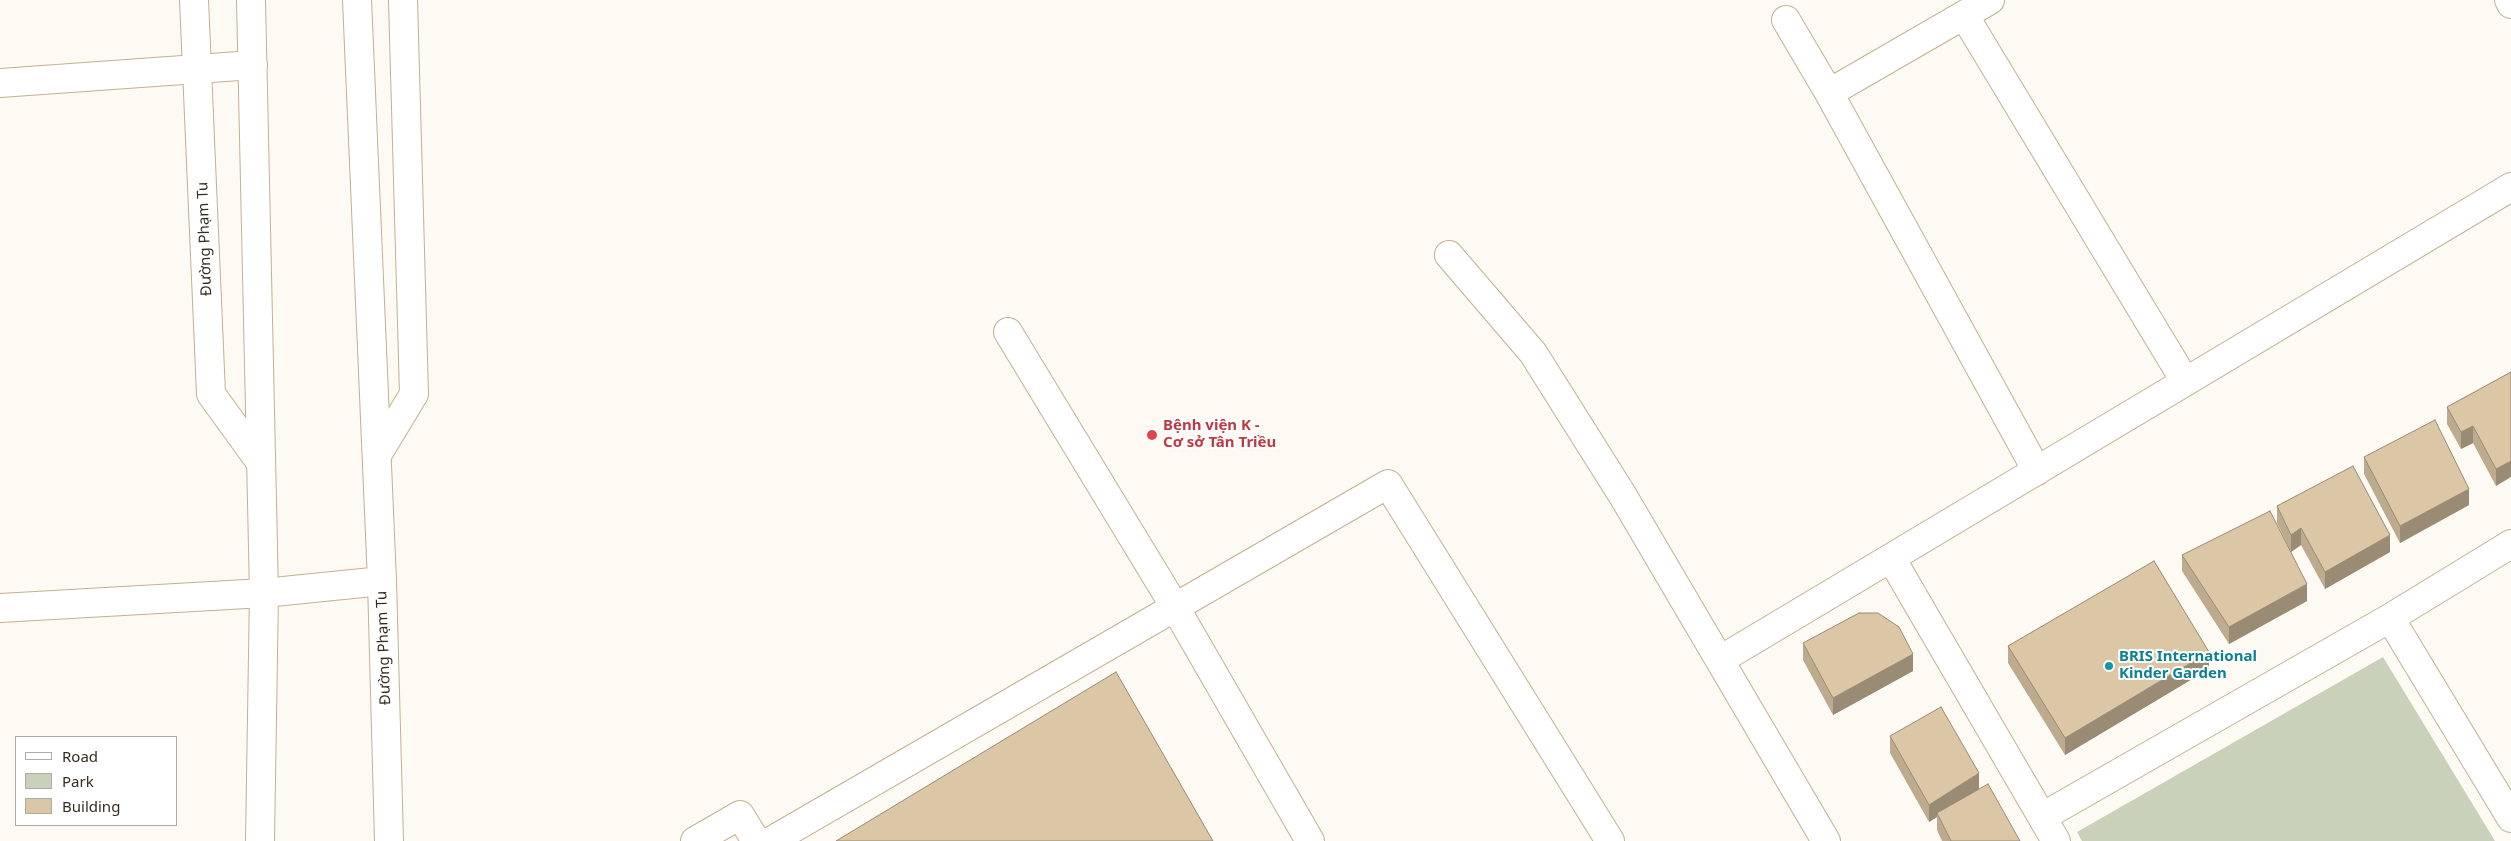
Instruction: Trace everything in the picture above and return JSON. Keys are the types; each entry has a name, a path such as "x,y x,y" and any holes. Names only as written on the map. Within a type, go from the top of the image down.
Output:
{"main road":[{"name":"Đường Phạm Tu","path":"194,0 211,394 261,462"},
{"path":"251,0 264,593 260,841"},
{"name":"Đường Phạm Tu","path":"358,0 382,581 389,841"},
{"path":"376,455 414,394 403,0"},
{"path":"1830,93 1990,0"},
{"path":"2509,0 2511,4"},
{"path":"1964,15 2185,381"},
{"path":"1786,20 1830,93 2037,471"},
{"path":"0,83 253,65"},
{"path":"1720,660 2511,187"},
{"path":"1449,255 1533,353 1622,496 1826,841"},
{"path":"1008,332 1175,606 1310,841"},
{"path":"771,841 1388,484 1610,841"},
{"path":"2042,817 2390,618 2511,544"},
{"path":"1891,558 2056,841"},
{"path":"0,608 264,593 382,581"},
{"path":"2390,618 2511,818"},
{"path":"695,841 740,815 756,841"}],"green space":[{"path":"2383,657 2495,841 2082,841 2077,832"}],"building":[{"path":"2511,372 2511,461 2496,469 2473,426 2461,432 2447,407"},
{"path":"2435,420 2469,489 2400,526 2364,457"},
{"path":"2353,466 2390,535 2325,572 2301,528 2291,535 2277,506"},
{"path":"2270,511 2307,584 2229,627 2182,555"},
{"name":"BRIS International Kinder Garden","path":"2154,561 2209,652 2065,738 2008,646"},
{"path":"1859,613 1878,613 1899,627 1913,654 1833,698 1803,643"},
{"path":"1116,672 1213,841 836,841"},
{"path":"1941,707 1979,773 1929,805 1890,736"},
{"path":"1988,784 2020,841 1951,841 1937,813"}],"place":[{"name":"Bệnh viện K - Cơ sở Tân Triều","path":"1152,435"},
{"name":"BRIS International Kinder Garden","path":"2109,666"}]}
